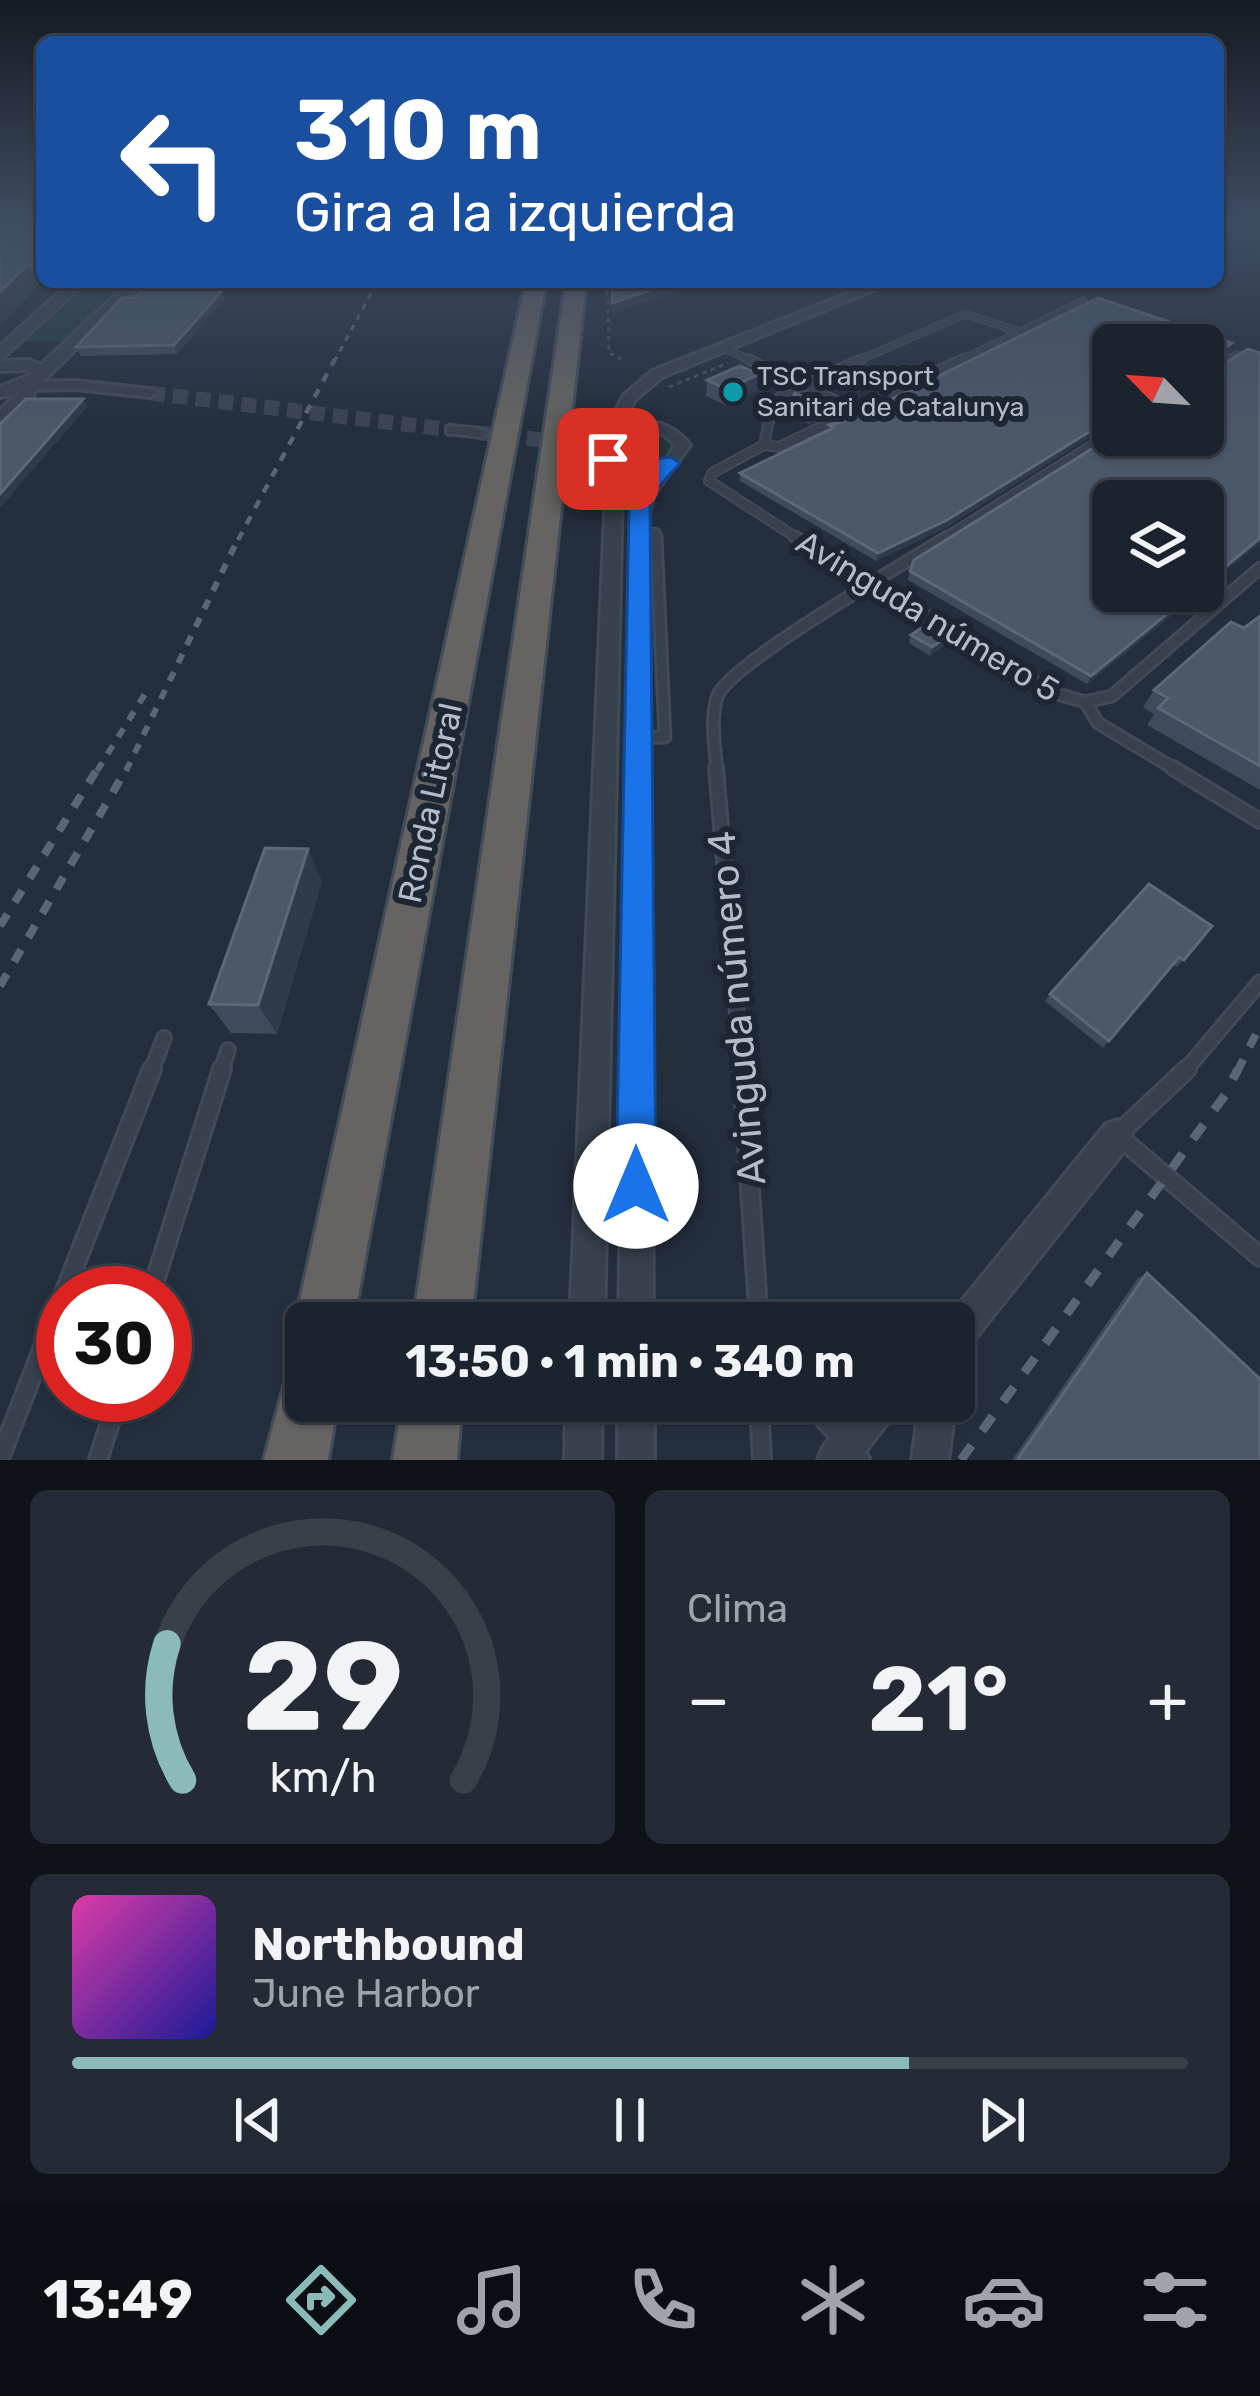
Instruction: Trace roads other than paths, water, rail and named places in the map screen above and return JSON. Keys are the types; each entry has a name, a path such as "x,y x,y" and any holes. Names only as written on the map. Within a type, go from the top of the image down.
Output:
{"highway":[{"name":"Ronda Litoral","path":"328,1302 534,291"},
{"path":"445,1302 575,291"},
{"path":"296,1460 304,1422"},
{"path":"425,1460 430,1422"}],"street":[{"path":"0,392 27,386 153,389 45,371 2,355 69,291"},
{"path":"27,386 127,291"},
{"path":"588,1302 614,490 609,445 638,388 657,374 864,291"},
{"path":"0,420 27,394 27,386"},
{"path":"636,1302 640,532 642,498 683,445 643,410 638,388"},
{"path":"454,425 482,428"},
{"path":"609,445 640,425 664,429"},
{"path":"576,439 609,445 637,468 670,463"},
{"path":"975,1318 1117,1136"},
{"path":"584,1422 584,1460"},
{"path":"636,1422 636,1460"},
{"path":"848,1455 868,1422"},
{"path":"930,1460 935,1422"}],"lane":[{"path":"1020,332 965,314 803,385 771,405 764,446 779,447 855,410 1020,332 1084,301"},
{"path":"722,347 855,410"},
{"path":"1224,364 1237,356"},
{"path":"871,583 1092,445"},
{"name":"Avinguda número 5","path":"764,446 712,473 709,481 714,488 1051,692 1085,702 1098,723 1260,820"},
{"path":"1085,702 1112,696 1260,568"},
{"name":"Avinguda número 4","path":"760,1302 713,704 725,682 871,583"},
{"path":"1260,982 1166,1093 1117,1136 1260,1257"},
{"path":"75,1266 164,1038"},
{"path":"160,1266 228,1050"},
{"name":"Avinguda número 4","path":"760,1288 764,1302"},
{"path":"0,1458 36,1366"},
{"path":"98,1460 110,1422"},
{"path":"760,1422 762,1460"},
{"path":"823,1422 848,1455"}],"tunnel":[{"path":"150,393 452,430"},
{"path":"481,433 576,444"}],"railway":[{"path":"334,362 372,291"},
{"path":"238,540 335,359"},
{"path":"126,771 239,537"},
{"path":"97,771 148,689"},
{"path":"0,926 98,768"},
{"path":"0,986 127,768"},
{"path":"1237,1072 1260,1026"},
{"path":"961,1460 1225,1095 1238,1069"}],"place":[{"name":"TSC Transport Sanitari de Catalunya","path":"733,392"}]}
